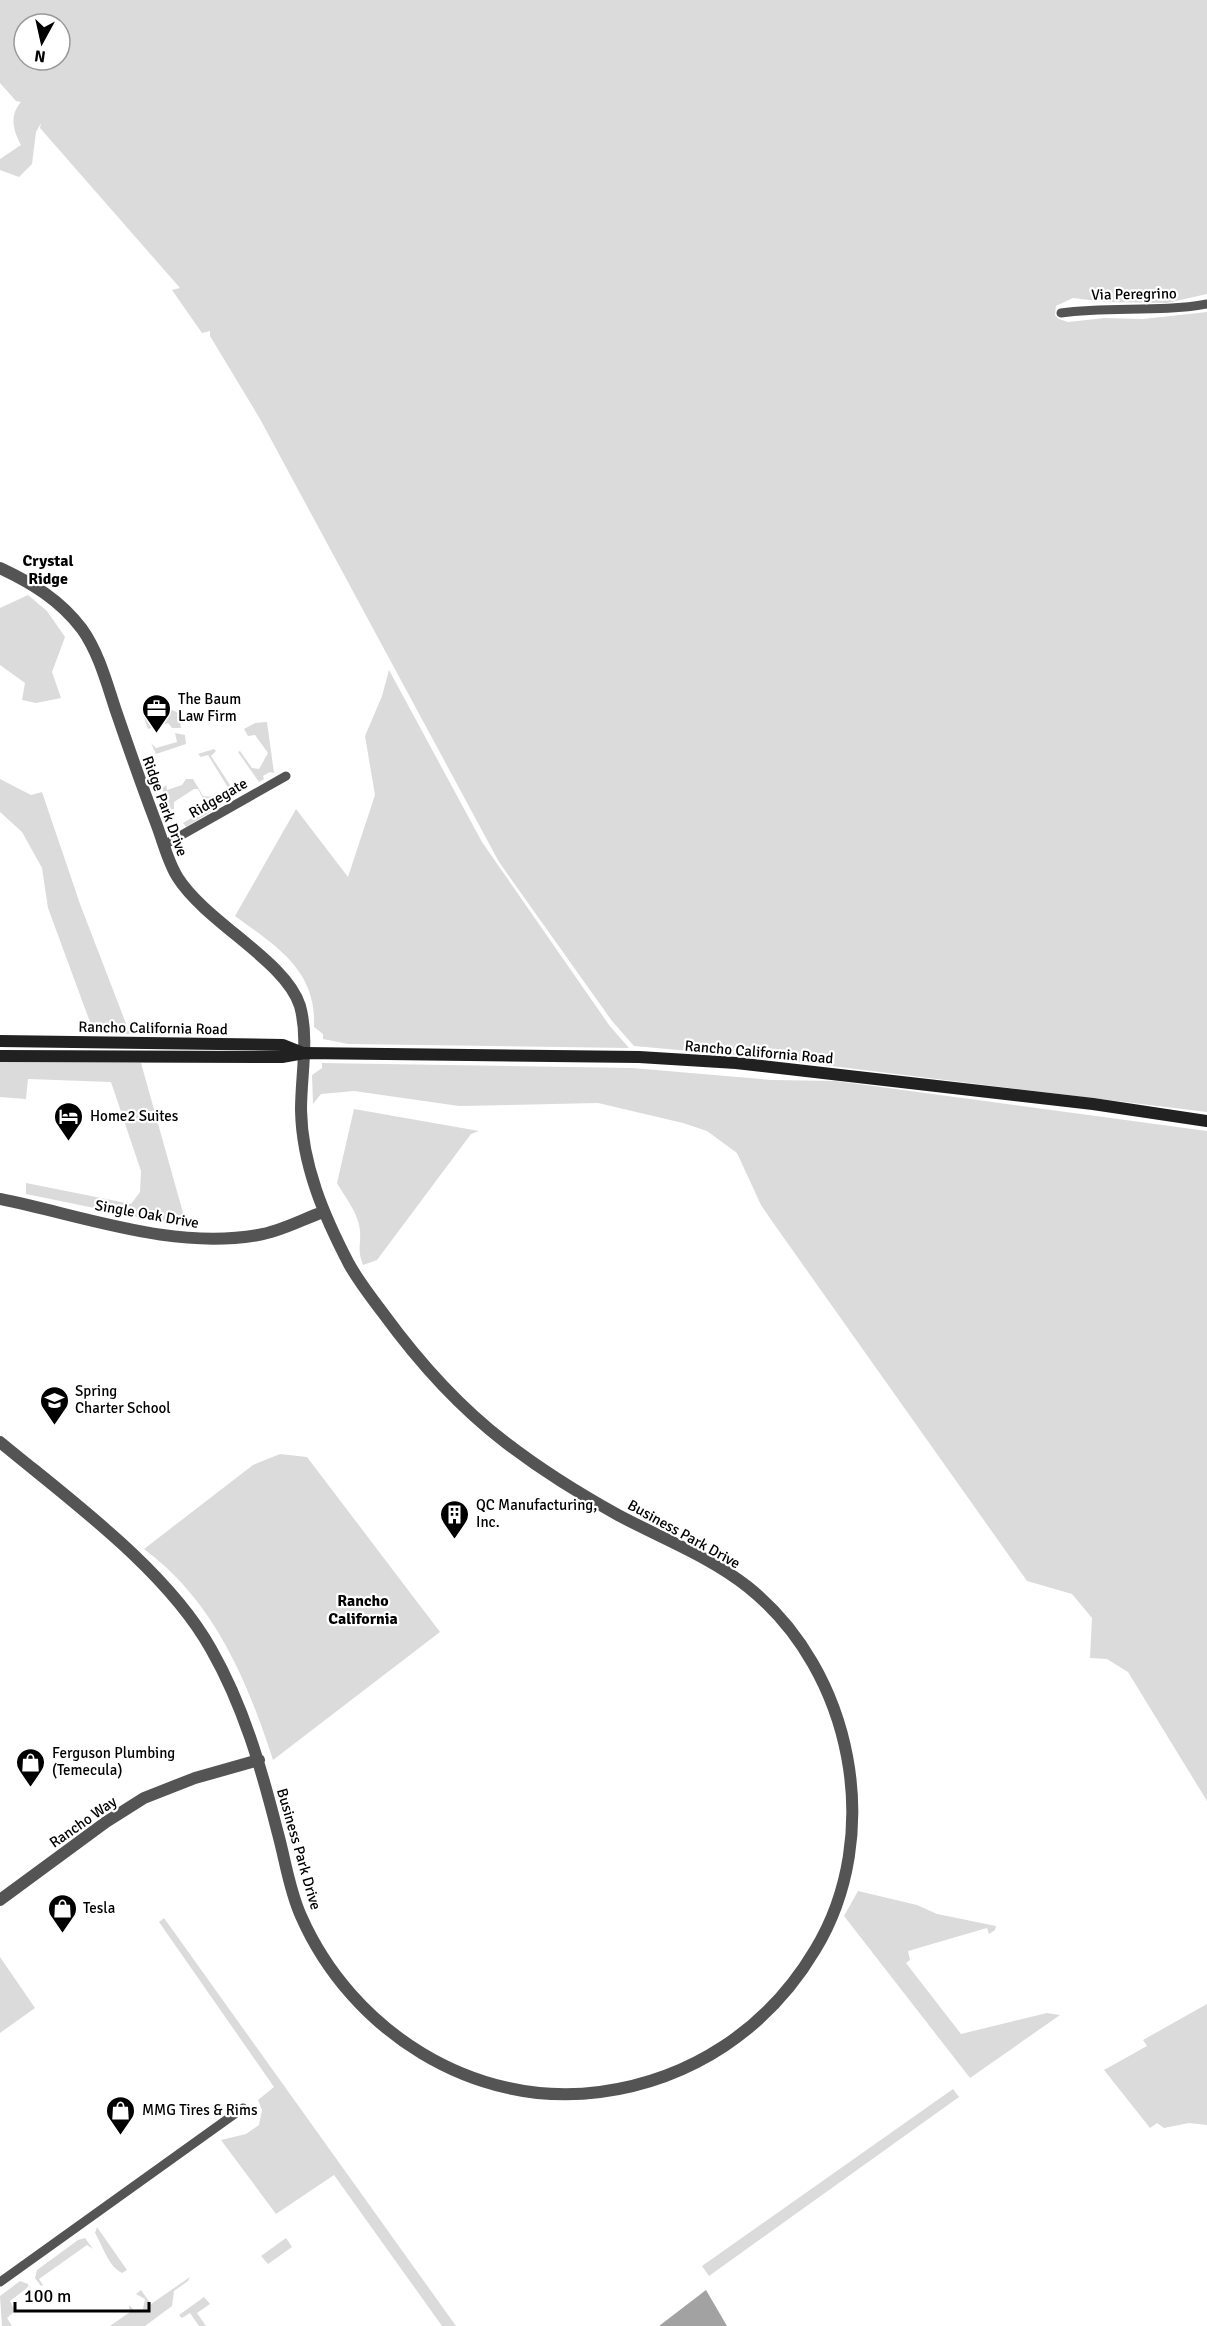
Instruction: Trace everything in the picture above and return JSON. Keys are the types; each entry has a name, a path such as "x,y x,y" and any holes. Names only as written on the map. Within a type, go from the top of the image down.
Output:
{"main road":[{"name":"Rancho California Road","path":"0,1041 283,1045 304,1053"},
{"name":"Rancho California Road","path":"0,1056 282,1058 304,1053 639,1057 736,1063 1093,1104 1207,1121"}],"street":[{"name":"Via Peregrino","path":"1061,313 1109,308 1147,310 1184,308 1207,304"},
{"name":"Ridge Park Drive","path":"0,568 47,592 83,631 100,665 174,874 199,904 287,981 298,998 302,1015 304,1053"},
{"name":"Ridgegate","path":"164,845 286,776"},
{"name":"Business Park Drive","path":"0,1442 87,1514 168,1588 210,1646 242,1712 259,1760 298,1912 328,1966 352,1996 390,2034 444,2065 491,2084 548,2094 604,2092 643,2084 688,2068 749,2029 776,2004 800,1974 820,1943 843,1883 851,1841 853,1804 850,1769 839,1724 824,1684 809,1656 777,1615 747,1586 721,1569 614,1513 506,1443 453,1398 408,1346 354,1275 323,1212 303,1130 304,1053"},
{"name":"Single Oak Drive","path":"0,1199 149,1232 208,1239 260,1235 323,1212"},
{"name":"Rancho Way","path":"0,1900 144,1798 195,1778 259,1760"},
{"path":"0,2282 243,2108"}],"shaded area":[{"path":"0,0 1207,0 1207,294 1167,303 1105,302 1073,298 1056,306 1055,315 1068,322 1105,318 1143,319 1207,312 1207,1112 757,1057 634,1046 612,1021 499,862 260,419 210,336 210,331 202,333 172,290 180,288 40,128 41,123 36,132 32,164 19,177 0,170 0,159 21,145 16,134 14,118 21,102 16,101 0,83"},
{"path":"28,595 47,611 65,637 52,672 61,698 36,703 22,700 25,683 0,665 0,608"},
{"path":"389,670 482,842 609,1025 629,1048 348,1044 323,1039 323,1034 314,1027 309,990 291,961 279,949 235,916 296,809 348,877 375,795 365,736 382,696"},
{"path":"172,710 179,713 181,728 172,728 168,723 148,729 142,712"},
{"path":"267,722 274,773 270,772 263,776 264,779 259,782 238,752 240,751 252,768 259,769 268,753 255,735 248,736 244,729 255,723"},
{"path":"175,733 185,735 186,744 156,754 151,743 156,748 177,742"},
{"path":"214,749 216,751 211,756 234,791 240,789 242,792 186,827 183,823 232,794 208,755 201,757 198,754"},
{"path":"0,779 31,795 42,792 80,904 130,1034 94,1033 48,908 42,868 22,832 0,812"},
{"path":"186,779 193,779 203,796 212,797 214,802 207,798 204,800 198,789 194,789 174,802 174,809 169,809 162,789 166,785 167,790 182,785"},
{"path":"0,1062 141,1063 187,1227 26,1194 26,1183 131,1204 140,1192 141,1171 111,1082 28,1079 26,1099 0,1097"},
{"path":"322,1063 632,1068 772,1080 836,1081 1207,1131 1207,1801 1128,1672 1107,1659 1090,1658 1092,1618 1072,1594 1027,1581 761,1205 737,1153 707,1131 598,1103 459,1106 354,1091 321,1094 313,1104 312,1075 322,1068"},
{"path":"354,1109 479,1131 471,1134 377,1260 363,1265 357,1218 337,1183"},
{"path":"280,1454 307,1457 440,1632 273,1760 252,1701 225,1644 190,1593 169,1570 144,1549 253,1465"},
{"path":"858,1891 917,1905 937,1914 996,1926 995,1930 989,1934 987,1928 908,1951 910,1960 906,1963 961,2034 1047,2013 1060,2015 970,2078 844,1916"},
{"path":"164,1918 456,2326 442,2326 334,2175 276,2214 221,2140 246,2134 259,2125 262,2110 258,2100 274,2087 159,1922"},
{"path":"0,1957 35,2008 0,2033"},
{"path":"1207,2004 1207,2125 1189,2123 1164,2128 1157,2123 1150,2128 1104,2070 1147,2046 1143,2040"},
{"path":"953,2089 959,2097 709,2276 702,2266"},
{"path":"97,2227 127,2270 122,2273 109,2261 95,2233"},
{"path":"85,2238 93,2249 87,2245 39,2279 43,2285 41,2286 35,2278 37,2270 78,2240"},
{"path":"286,2238 292,2247 268,2264 261,2256"},
{"path":"190,2277 174,2291 172,2306 145,2326 110,2326 130,2312 129,2305 134,2310 143,2309 145,2299 136,2294 141,2290 151,2304"},
{"path":"20,2281 28,2284 33,2292 32,2294 27,2288 10,2301 15,2311 7,2318 12,2326 2,2326 0,2296"},
{"path":"706,2290 727,2326 659,2326"},
{"path":"204,2297 210,2304 197,2313 206,2326 199,2326 190,2313 182,2318 179,2315"}],"place":[{"name":"The Baum Law Firm","path":"157,734"},
{"name":"Home2 Suites","path":"69,1142"},
{"name":"Spring Charter School","path":"54,1426"},
{"name":"QC Manufacturing, Inc.","path":"455,1540"},
{"name":"Ferguson Plumbing (Temecula)","path":"31,1788"},
{"name":"Tesla","path":"62,1934"},
{"name":"MMG Tires & Rims","path":"121,2136"}],"district":[{"name":"Crystal Ridge","path":"48,570"},
{"name":"Rancho California","path":"363,1610"}]}
